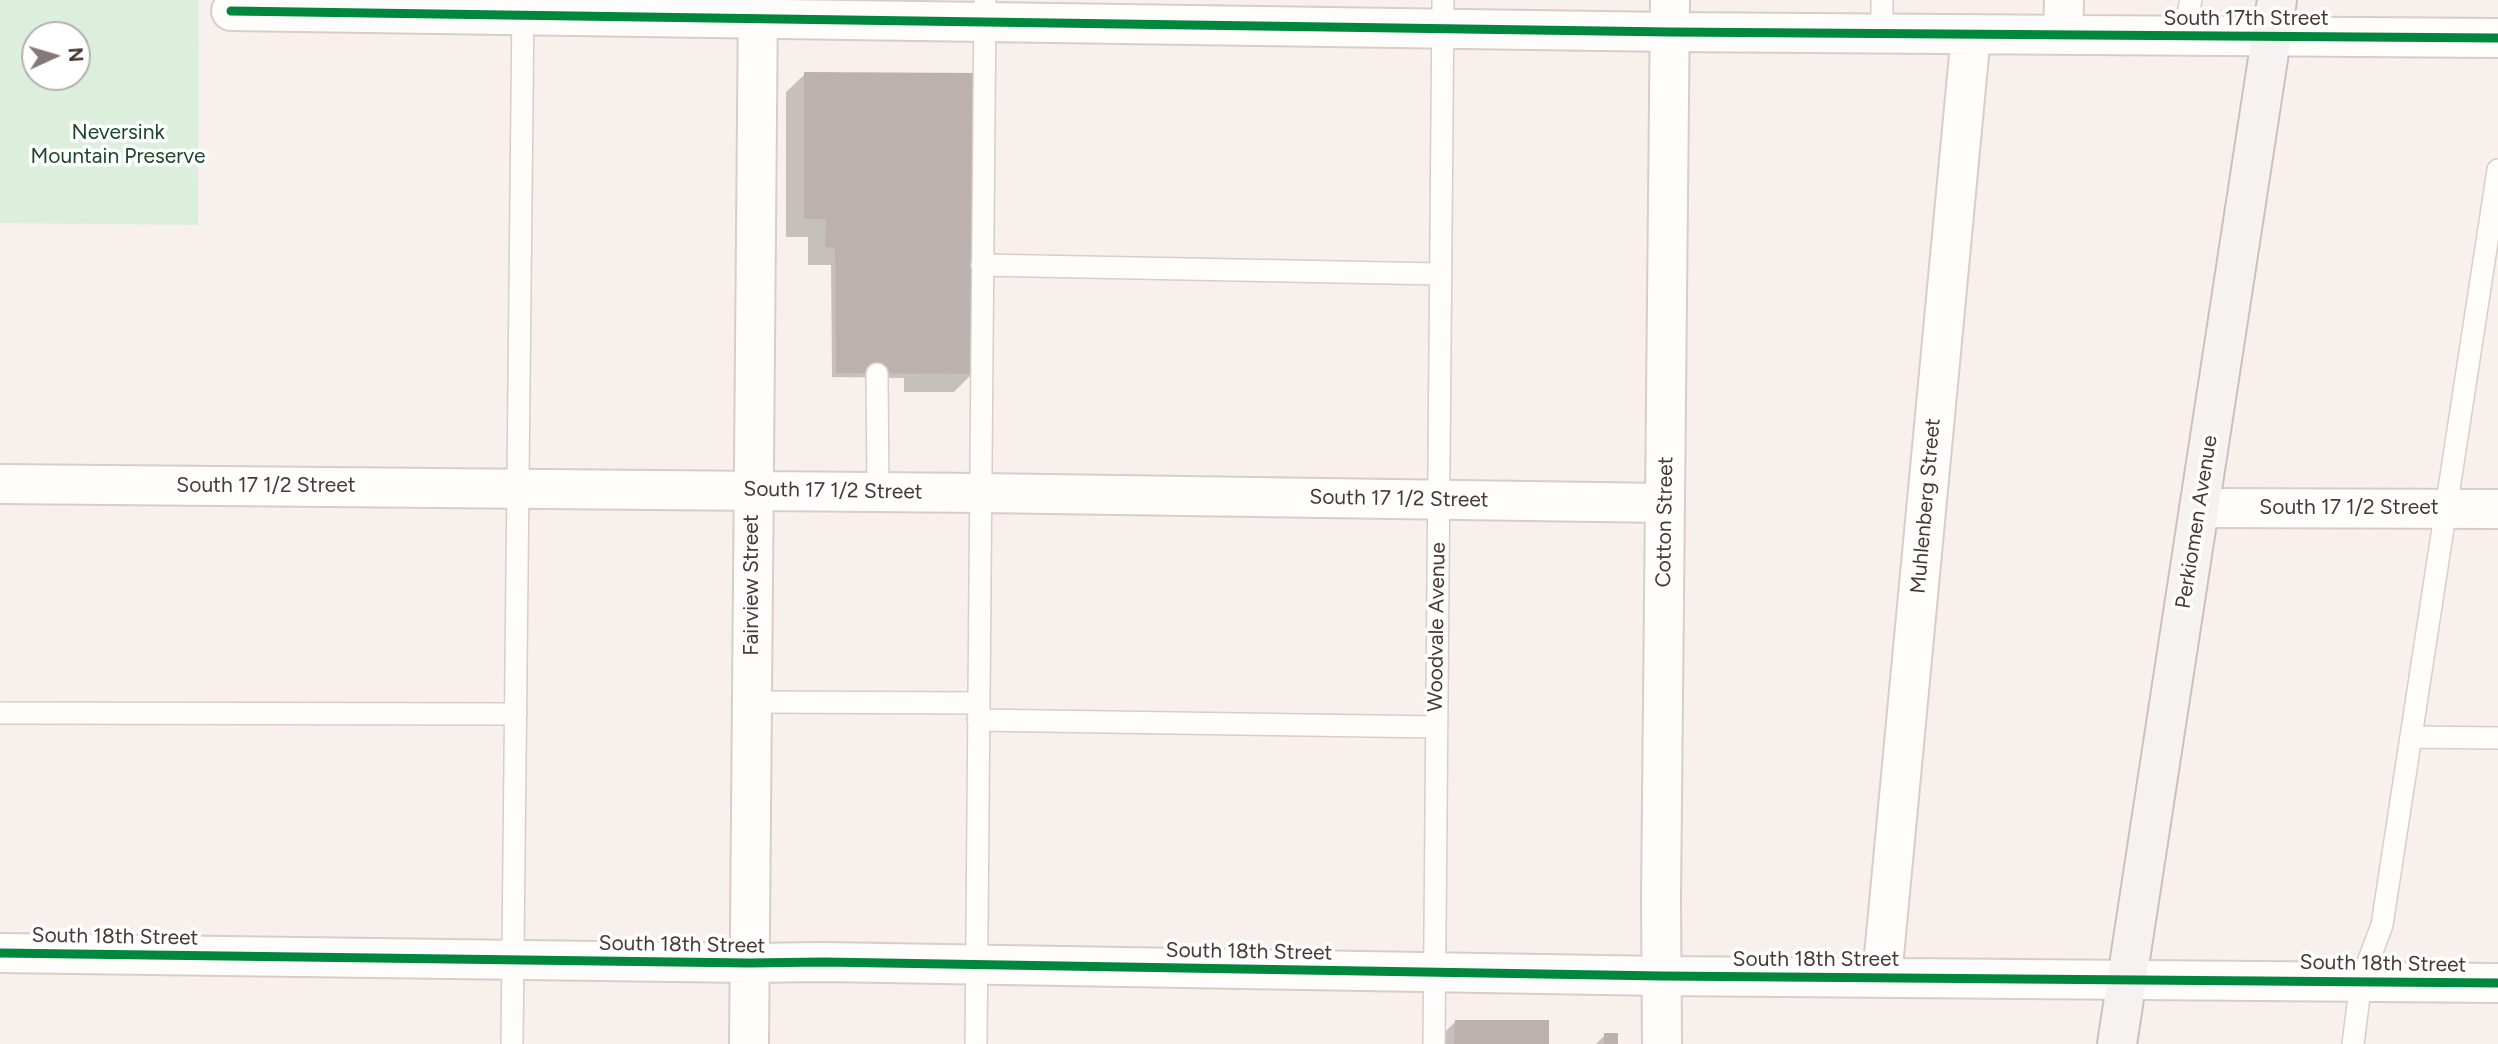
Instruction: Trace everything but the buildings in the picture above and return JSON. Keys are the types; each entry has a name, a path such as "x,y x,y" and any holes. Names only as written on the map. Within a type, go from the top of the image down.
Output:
{"main road":[{"name":"Perkiomen Avenue","path":"2117,1044 2277,0"}],"street":[{"name":"South 17th Street","path":"231,11 523,8 1882,17 1970,34 2064,18 2187,18 2272,37 2498,38"},
{"name":"Fairview Street","path":"749,1044 758,10"},
{"name":"Cotton Street","path":"1662,1044 1670,16"},
{"name":"Muhlenberg Street","path":"1882,977 1970,34"},
{"name":"South 17 1/2 Street","path":"0,484 980,492 1665,503"},
{"name":"South 17 1/2 Street","path":"2199,508 2498,509"},
{"name":"South 18th Street","path":"0,953 1662,976 2498,983"}],"lane":[{"path":"512,1044 523,8"},
{"path":"976,1044 985,11"},
{"name":"Woodvale Avenue","path":"1434,1044 1442,14"},
{"path":"2353,1044 2361,982 2382,925 2445,509 2489,282 2498,170"},
{"path":"982,265 1440,274"},
{"path":"877,374 878,492"},
{"path":"751,702 1436,727"},
{"path":"0,713 516,714"},
{"path":"2411,737 2498,738"}],"green space":[{"name":"Neversink Mountain Preserve","path":"0,0 199,0 198,225 0,223"}],"cycle path":[{"path":"231,11 1670,32 2498,38"},
{"path":"0,953 824,962 1662,976 2498,983"}]}
